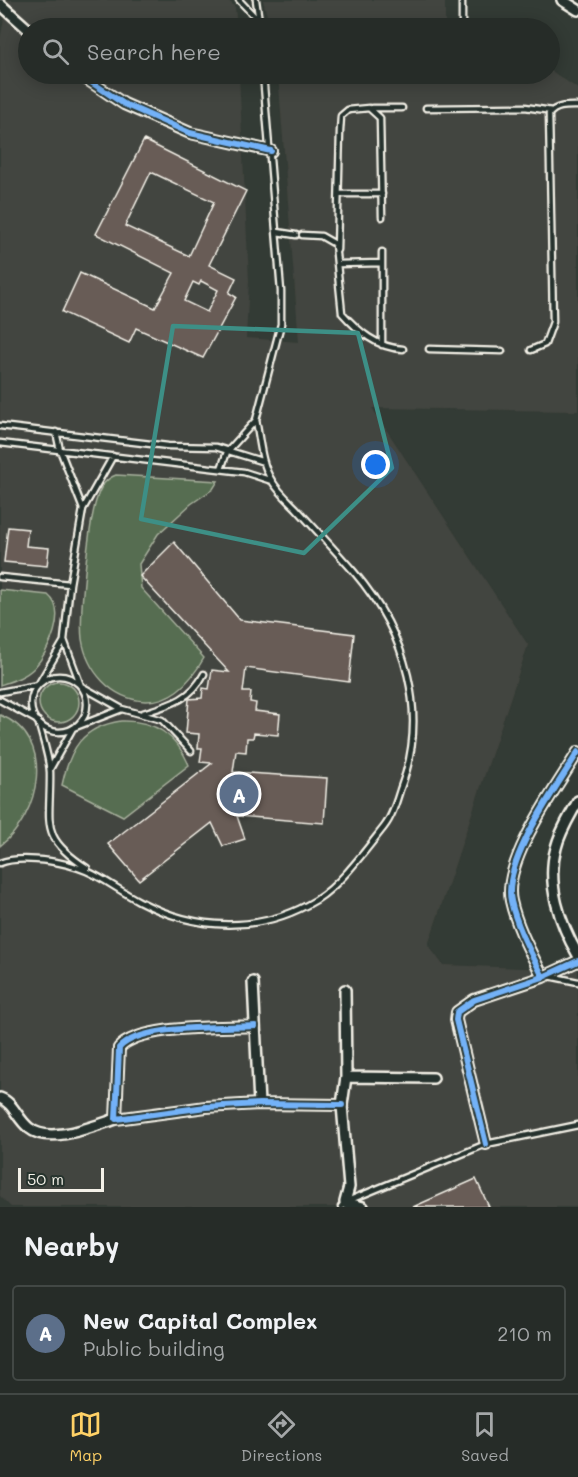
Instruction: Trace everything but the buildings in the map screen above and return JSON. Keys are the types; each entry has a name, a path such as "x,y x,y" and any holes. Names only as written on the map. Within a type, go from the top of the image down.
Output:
{"street":[{"path":"562,0 578,10"},
{"path":"0,4 18,20"},
{"path":"94,84 124,104 190,133 271,151"},
{"path":"545,976 516,919 510,899 510,882 514,864 525,841 578,752"},
{"path":"578,801 556,847 553,866 562,924 578,955"},
{"path":"486,1144 456,1020 457,1012 474,1000 545,976 578,962"},
{"path":"253,982 259,1104"},
{"path":"345,990 346,1077 342,1105 349,1187 345,1205 363,1207"},
{"path":"116,1119 119,1048 123,1042 138,1036 164,1032 255,1026"},
{"path":"346,1077 433,1078"},
{"path":"0,1098 9,1102 30,1130 43,1134 68,1134 116,1119 206,1107 259,1104 342,1105"}],"lane":[{"path":"239,0 257,18"},
{"path":"256,0 259,18"},
{"path":"462,0 462,18"},
{"path":"113,456 83,508 70,584 64,640 38,685 31,704 50,769 49,797 52,834 57,845 66,854 140,901 197,923 240,926 270,920 316,899 358,860 388,822 409,768 415,734 405,662 394,633 355,573 272,482 264,462 256,420 281,324 277,232 265,84"},
{"path":"531,350 545,344 553,322 549,114 561,106 578,106"},
{"path":"426,108 525,107 552,111"},
{"path":"369,108 380,118 382,218"},
{"path":"402,108 348,110 342,116 337,250 342,313 360,331 382,345 403,349"},
{"path":"339,194 382,194"},
{"path":"277,232 328,239 337,250"},
{"path":"382,252 382,345"},
{"path":"338,264 382,263"},
{"path":"429,349 502,351"},
{"path":"221,469 227,452 256,420"},
{"path":"0,426 168,446 216,447 264,462"},
{"path":"56,432 60,450 83,508"},
{"path":"0,443 244,472 272,482"},
{"path":"0,577 70,584"},
{"path":"50,769 74,728 86,713 88,704 64,640"},
{"path":"143,713 179,702 197,687 204,674"},
{"path":"0,692 38,685 45,679 64,676 122,709 162,720 191,751"},
{"path":"0,700 54,731 74,728 122,709"},
{"path":"0,863 36,860 66,864 92,871"},
{"path":"545,976 578,982"},
{"path":"345,1205 486,1144 578,1125"}],"highlighted area":[{"path":"173,326 358,333 392,468 304,553 141,519"}],"shaded area":[{"path":"8,0 228,0 235,7 236,18 18,18 18,84 239,84 249,281 246,338 299,342 279,84 560,84 560,77 578,89 578,411 372,408 528,645 428,945 443,965 578,970 578,1207 11,1207 0,1196 0,39"},
{"path":"263,0 445,0 445,18 268,18"}],"green space":[{"path":"116,475 218,481 213,489 191,504 158,534 139,564 141,588 204,658 180,689 155,700 133,699 111,689 89,662 82,639 83,590 94,509 101,487"},
{"path":"0,590 48,595 54,602 56,621 50,642 34,668 27,674 0,685"},
{"path":"59,682 67,683 73,688 78,694 78,710 73,716 67,721 59,722 51,721 45,716 40,710 39,702 40,694 45,688 51,683"},
{"path":"0,715 18,726 30,741 36,758 36,778 33,797 25,816 14,833 0,846"},
{"path":"121,721 144,723 162,731 178,745 189,765 123,816 62,785 69,760 80,741 96,728"}],"cycle path":[{"path":"94,84 124,104 190,133 271,151"},
{"path":"578,752 533,825 515,866 510,885 511,901 517,921 543,977 578,961"},
{"path":"486,1144 456,1020 457,1012 474,1000 543,977"},
{"path":"255,1026 163,1031 130,1040 119,1048 116,1119 206,1107 259,1104 342,1105"}],"place":[{"name":"New Capital Complex","path":"239,794"}]}
